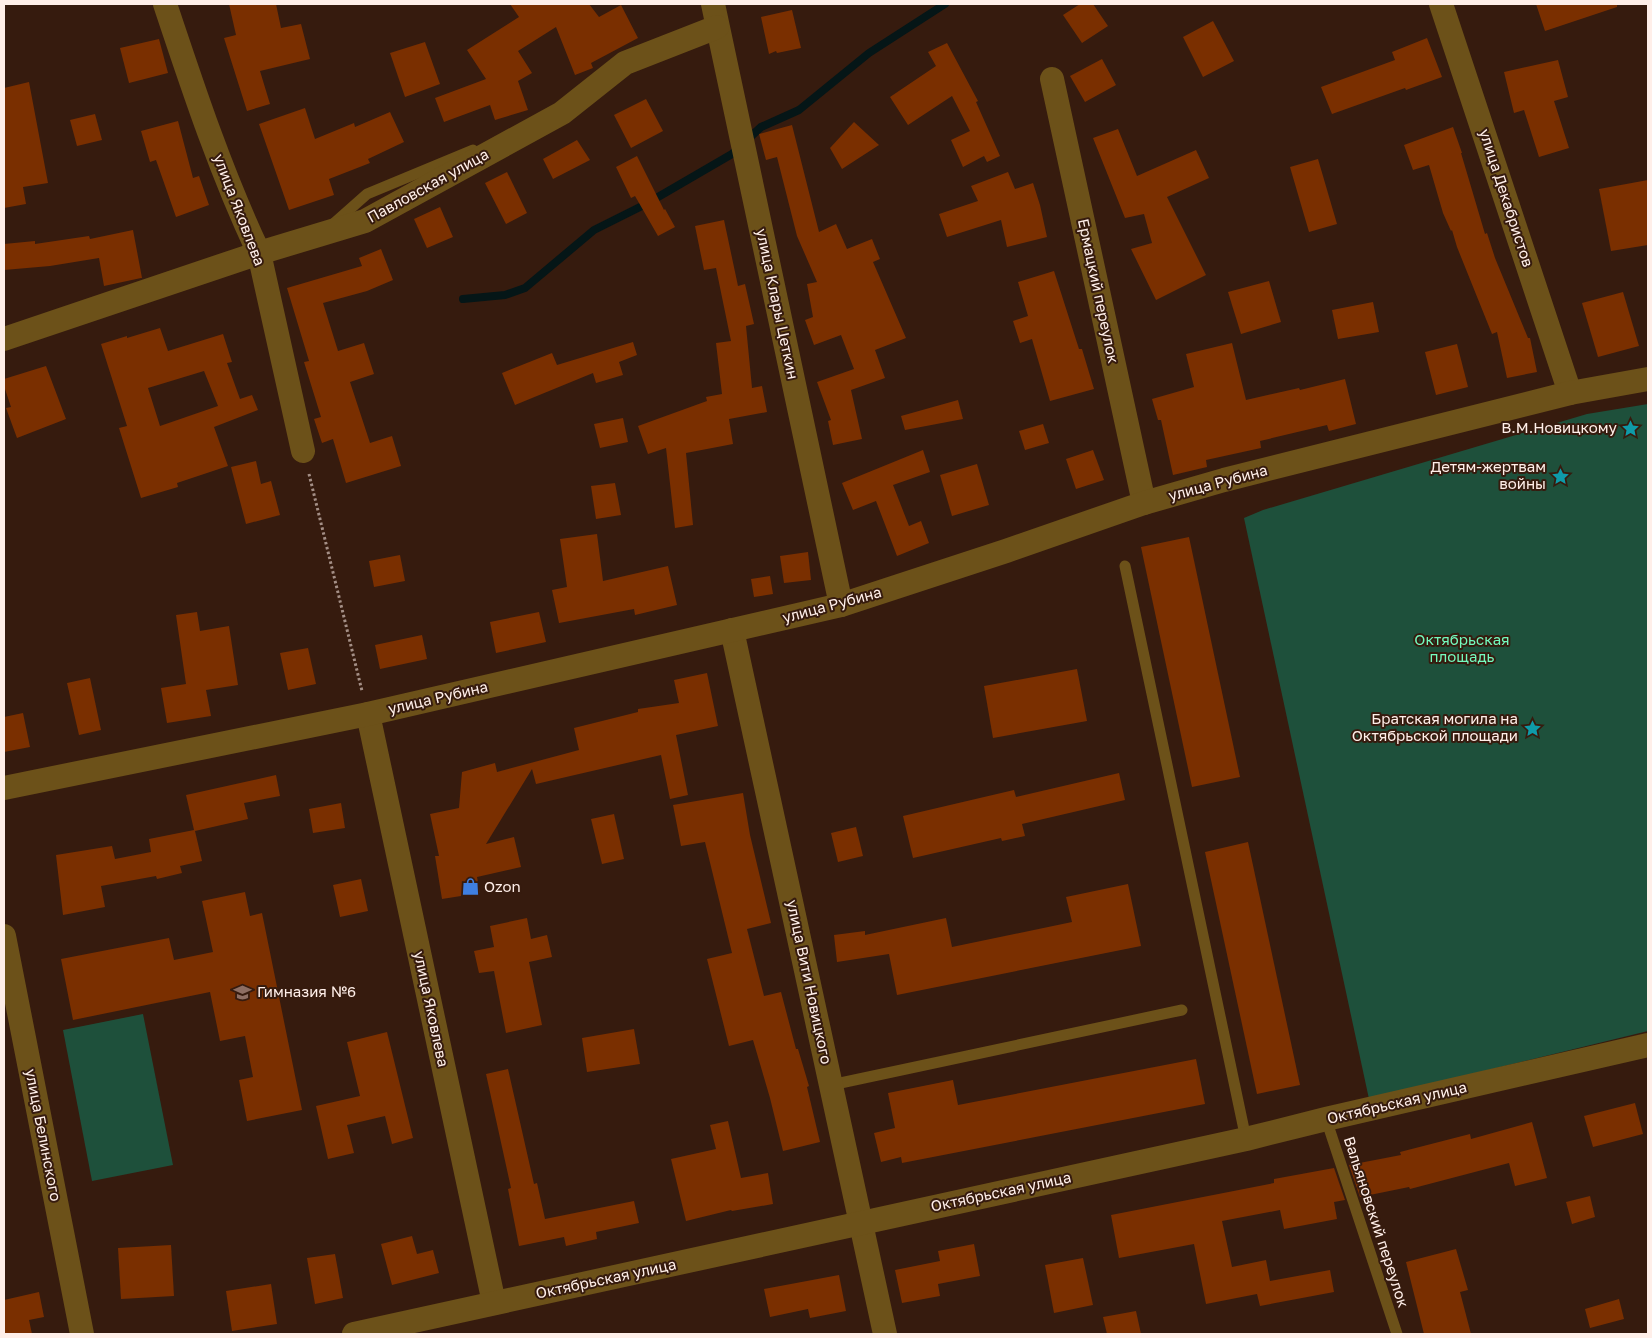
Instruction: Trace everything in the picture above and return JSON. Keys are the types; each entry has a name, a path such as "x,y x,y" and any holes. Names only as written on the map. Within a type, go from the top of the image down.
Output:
{"street":[{"name":"улица Яковлева","path":"165,4 197,99 245,224 259,253 303,451"},
{"name":"улица Клары Цеткин","path":"713,4 840,605"},
{"name":"улица Декабристов","path":"1441,4 1570,393"},
{"name":"Павловская улица","path":"4,339 259,253 365,221 562,113 625,63 717,27"},
{"name":"Ермацкий переулок","path":"1052,78 1144,503"},
{"name":"улица Рубина","path":"4,788 368,714 840,605 1144,503 1234,478 1570,393 1648,379"},
{"name":"улица Вити Новицкого","path":"732,630 885,1334"},
{"name":"улица Яковлева","path":"368,714 494,1303"},
{"name":"улица Белинского","path":"4,936 82,1334"},
{"name":"Октябрьская улица","path":"354,1334 1246,1139 1648,1045"}],"lane":[{"path":"1125,566 1246,1139"},
{"path":"831,1085 1182,1010"},
{"name":"Вальяновский переулок","path":"1326,1119 1397,1334"}],"path":[{"path":"303,451 368,714"}],"green space":[{"name":"Октябрьская площадь","path":"1648,404 1648,1031 1369,1099 1244,518 1263,510 1587,414"},
{"path":"143,1014 173,1165 92,1181 63,1030"}],"building":[{"path":"229,4 276,4 281,28 301,24 310,59 260,71 270,104 247,111 224,38 236,35"},
{"path":"510,4 589,4 599,17 621,5 638,38 591,63 593,68 575,75 556,27 518,51 532,73 518,81 528,110 495,120 490,105 444,122 435,98 486,79 467,50 519,17"},
{"path":"1080,4 1093,4 1108,26 1082,43 1063,15"},
{"path":"1536,4 1617,4 1617,7 1545,31"},
{"path":"792,10 801,48 777,53 776,51 769,54 761,17"},
{"path":"1213,21 1234,61 1203,77 1183,37"},
{"path":"1427,38 1442,77 1332,114 1321,87 1395,60 1392,52"},
{"path":"159,39 168,73 129,83 120,48"},
{"path":"425,42 440,84 405,97 390,53"},
{"path":"947,43 978,101 976,102 1000,156 987,162 984,156 963,167 951,140 970,131 952,96 908,125 890,97 936,66 928,52"},
{"path":"1102,59 1116,85 1085,102 1070,76"},
{"path":"1558,60 1568,97 1554,101 1569,148 1539,157 1524,110 1514,113 1504,72"},
{"path":"29,82 48,183 23,187 26,204 4,208 4,88"},
{"path":"646,99 663,131 631,148 614,115"},
{"path":"305,108 315,139 354,123 355,127 390,112 404,142 368,159 370,163 329,179 334,195 289,210 259,124"},
{"path":"95,114 102,140 77,146 70,120"},
{"path":"178,121 193,178 199,176 209,205 176,217 156,160 150,162 141,131"},
{"path":"854,122 879,145 842,169 830,148"},
{"path":"792,125 819,232 836,224 847,249 872,239 880,259 873,262 906,338 875,350 885,378 851,390 862,439 833,445 828,421 831,420 817,382 854,369 841,335 814,345 805,320 813,317 807,284 817,282 797,236 777,157 766,160 759,134"},
{"path":"1453,127 1485,234 1487,233 1495,258 1528,338 1530,338 1537,372 1507,378 1497,332 1492,334 1452,230 1443,213 1429,165 1413,170 1404,145"},
{"path":"1118,129 1137,176 1196,150 1209,178 1167,197 1206,275 1156,300 1131,249 1152,243 1144,214 1125,218 1093,138"},
{"path":"577,140 590,160 553,179 543,159"},
{"path":"637,156 664,210 675,227 658,236 635,196 631,198 616,167"},
{"path":"1318,159 1337,224 1309,232 1290,167"},
{"path":"507,172 527,213 506,224 485,183"},
{"path":"1008,172 1015,189 1033,183 1047,237 1007,247 1001,220 947,237 939,214 978,201 971,186"},
{"path":"1648,180 1648,245 1611,251 1599,189"},
{"path":"440,207 453,237 427,248 414,219"},
{"path":"724,220 738,286 745,284 754,324 746,326 752,388 762,386 767,412 729,419 733,444 686,453 693,525 675,528 666,448 648,454 638,426 707,401 706,397 722,394 716,343 731,341 716,268 704,270 695,226"},
{"path":"133,230 142,278 104,286 99,258 50,266 4,270 4,244 35,241 35,244 89,236 90,239"},
{"path":"381,249 393,280 367,291 323,303 338,351 364,343 374,374 350,382 370,443 392,436 401,466 346,483 333,439 322,443 314,419 321,417 304,362 309,361 287,288 362,266 359,258"},
{"path":"1054,271 1094,389 1050,401 1032,339 1020,343 1013,321 1028,316 1018,282"},
{"path":"1269,281 1281,322 1241,334 1228,292"},
{"path":"1623,292 1639,346 1598,357 1582,303"},
{"path":"1373,302 1379,332 1338,339 1332,310"},
{"path":"160,328 168,351 223,334 232,362 227,363 240,399 252,395 258,410 214,427 228,466 177,483 178,487 141,498 119,428 127,426 101,344 127,336 127,338","holes":["204,371 218,406 160,426 148,388"]},
{"path":"633,342 637,355 619,362 623,375 596,383 593,373 515,405 502,373 552,353 557,365"},
{"path":"1232,343 1246,400 1345,379 1356,424 1329,431 1327,425 1260,441 1261,448 1206,460 1207,467 1173,475 1161,420 1158,420 1152,399 1194,387 1186,354"},
{"path":"1457,344 1468,387 1436,395 1425,352"},
{"path":"46,366 66,419 17,438 6,408 11,407 4,386 4,379"},
{"path":"958,400 963,419 905,430 901,416"},
{"path":"623,418 628,442 600,448 594,424"},
{"path":"1043,424 1049,443 1025,450 1019,431"},
{"path":"923,450 930,472 893,485 909,526 921,521 929,543 897,556 876,501 853,510 842,483"},
{"path":"1093,450 1104,480 1076,489 1066,459"},
{"path":"256,461 261,484 271,481 280,515 246,524 231,467"},
{"path":"977,464 989,505 952,516 940,475"},
{"path":"615,483 621,515 596,519 591,486"},
{"path":"597,534 603,581 668,566 677,605 635,615 634,609 559,623 552,590 567,587 560,539"},
{"path":"1189,537 1240,777 1192,787 1141,547"},
{"path":"808,552 811,580 784,583 780,556"},
{"path":"400,555 405,581 374,587 369,561"},
{"path":"770,576 773,594 754,597 751,579"},
{"path":"197,612 200,631 229,626 238,685 206,690 211,716 167,723 161,688 186,684 176,615"},
{"path":"539,612 546,642 496,653 490,622"},
{"path":"422,635 427,659 380,669 375,645"},
{"path":"308,648 316,684 288,690 280,653"},
{"path":"1077,669 1087,721 993,738 984,686"},
{"path":"707,673 718,726 676,735 688,795 670,799 661,755 536,784 532,769 486,844 514,837 521,867 477,877 480,893 442,899 435,856 439,856 430,814 459,808 462,772 495,763 497,772 579,750 574,728 638,712 638,709 679,703 674,680"},
{"path":"90,678 101,730 79,735 67,683"},
{"path":"23,713 30,747 4,752 4,717"},
{"path":"1119,773 1125,800 1022,824 1025,836 1002,841 1001,838 913,858 903,816 1014,790 1016,797"},
{"path":"276,775 280,796 244,803 248,819 195,831 202,861 180,866 182,873 157,879 156,876 101,886 105,907 63,915 56,855 112,846 115,859 151,852 149,839 194,830 186,795"},
{"path":"743,793 750,835 771,923 747,929 764,996 781,992 796,1049 798,1049 809,1086 807,1087 820,1142 783,1151 753,1040 729,1046 707,959 732,953 705,842 681,846 673,805"},
{"path":"341,803 345,828 313,833 309,809"},
{"path":"614,814 624,859 602,864 591,819"},
{"path":"856,827 863,856 838,862 831,833"},
{"path":"1248,842 1300,1085 1257,1094 1205,852"},
{"path":"361,879 368,911 340,917 333,885"},
{"path":"1128,884 1141,946 897,995 889,954 837,962 834,935 865,931 865,935 946,918 952,947 1072,922 1066,897"},
{"path":"245,892 250,916 262,913 302,1110 247,1121 239,1080 253,1077 245,1036 220,1041 210,992 73,1020 61,959 169,938 174,960 213,952 202,901"},
{"path":"527,918 531,939 547,935 552,957 529,962 542,1025 506,1033 494,971 479,973 474,951 494,947 490,926"},
{"path":"634,1029 640,1064 587,1072 582,1038"},
{"path":"387,1032 413,1138 392,1144 385,1116 347,1125 354,1153 328,1159 316,1106 360,1096 347,1042"},
{"path":"1196,1059 1205,1104 902,1163 901,1157 881,1162 874,1133 895,1128 888,1093 953,1080 958,1105"},
{"path":"508,1069 534,1184 537,1183 545,1219 634,1201 639,1223 596,1232 597,1239 566,1246 564,1237 519,1246 508,1189 511,1188 486,1074"},
{"path":"1635,1103 1643,1134 1593,1147 1584,1116"},
{"path":"728,1121 741,1178 768,1173 773,1204 731,1210 686,1221 671,1159 716,1149 710,1125"},
{"path":"1532,1122 1547,1178 1515,1186 1509,1163 1410,1189 1409,1187 1360,1197 1349,1165 1401,1155 1400,1152 1470,1134 1471,1139"},
{"path":"1334,1168 1345,1200 1334,1202 1337,1219 1284,1229 1280,1210 1222,1221 1232,1267 1266,1260 1270,1281 1330,1270 1334,1292 1260,1306 1257,1294 1206,1304 1194,1244 1119,1258 1111,1215 1274,1183 1274,1179"},
{"path":"1590,1196 1595,1217 1572,1224 1566,1202"},
{"path":"412,1236 417,1254 433,1250 439,1273 392,1285 381,1244"},
{"path":"974,1244 980,1276 938,1284 940,1296 902,1303 895,1270 940,1261 938,1251"},
{"path":"171,1245 174,1296 121,1299 118,1248"},
{"path":"1456,1249 1468,1290 1460,1292 1471,1334 1424,1334 1406,1262"},
{"path":"335,1254 343,1298 315,1304 307,1258"},
{"path":"1083,1258 1093,1305 1054,1313 1045,1265"},
{"path":"839,1275 846,1311 810,1318 808,1309 770,1317 764,1289"},
{"path":"271,1284 277,1324 232,1331 226,1291"},
{"path":"39,1292 44,1317 29,1320 32,1334 4,1334 4,1300"},
{"path":"1619,1299 1624,1319 1590,1328 1585,1309"},
{"path":"1136,1311 1141,1334 1107,1334 1103,1317"}],"waterway":[{"path":"463,299 505,295 525,288 594,230 646,204 732,154 761,127 799,110 869,53 945,4"}],"place":[{"name":"В.М.Новицкому","path":"1631,428"},
{"name":"Детям-жертвам войны","path":"1560,476"},
{"name":"Братская могила на Октябрьской площади","path":"1532,728"},
{"name":"Ozon","path":"470,887"},
{"name":"Гимназия №6","path":"243,992"}]}
